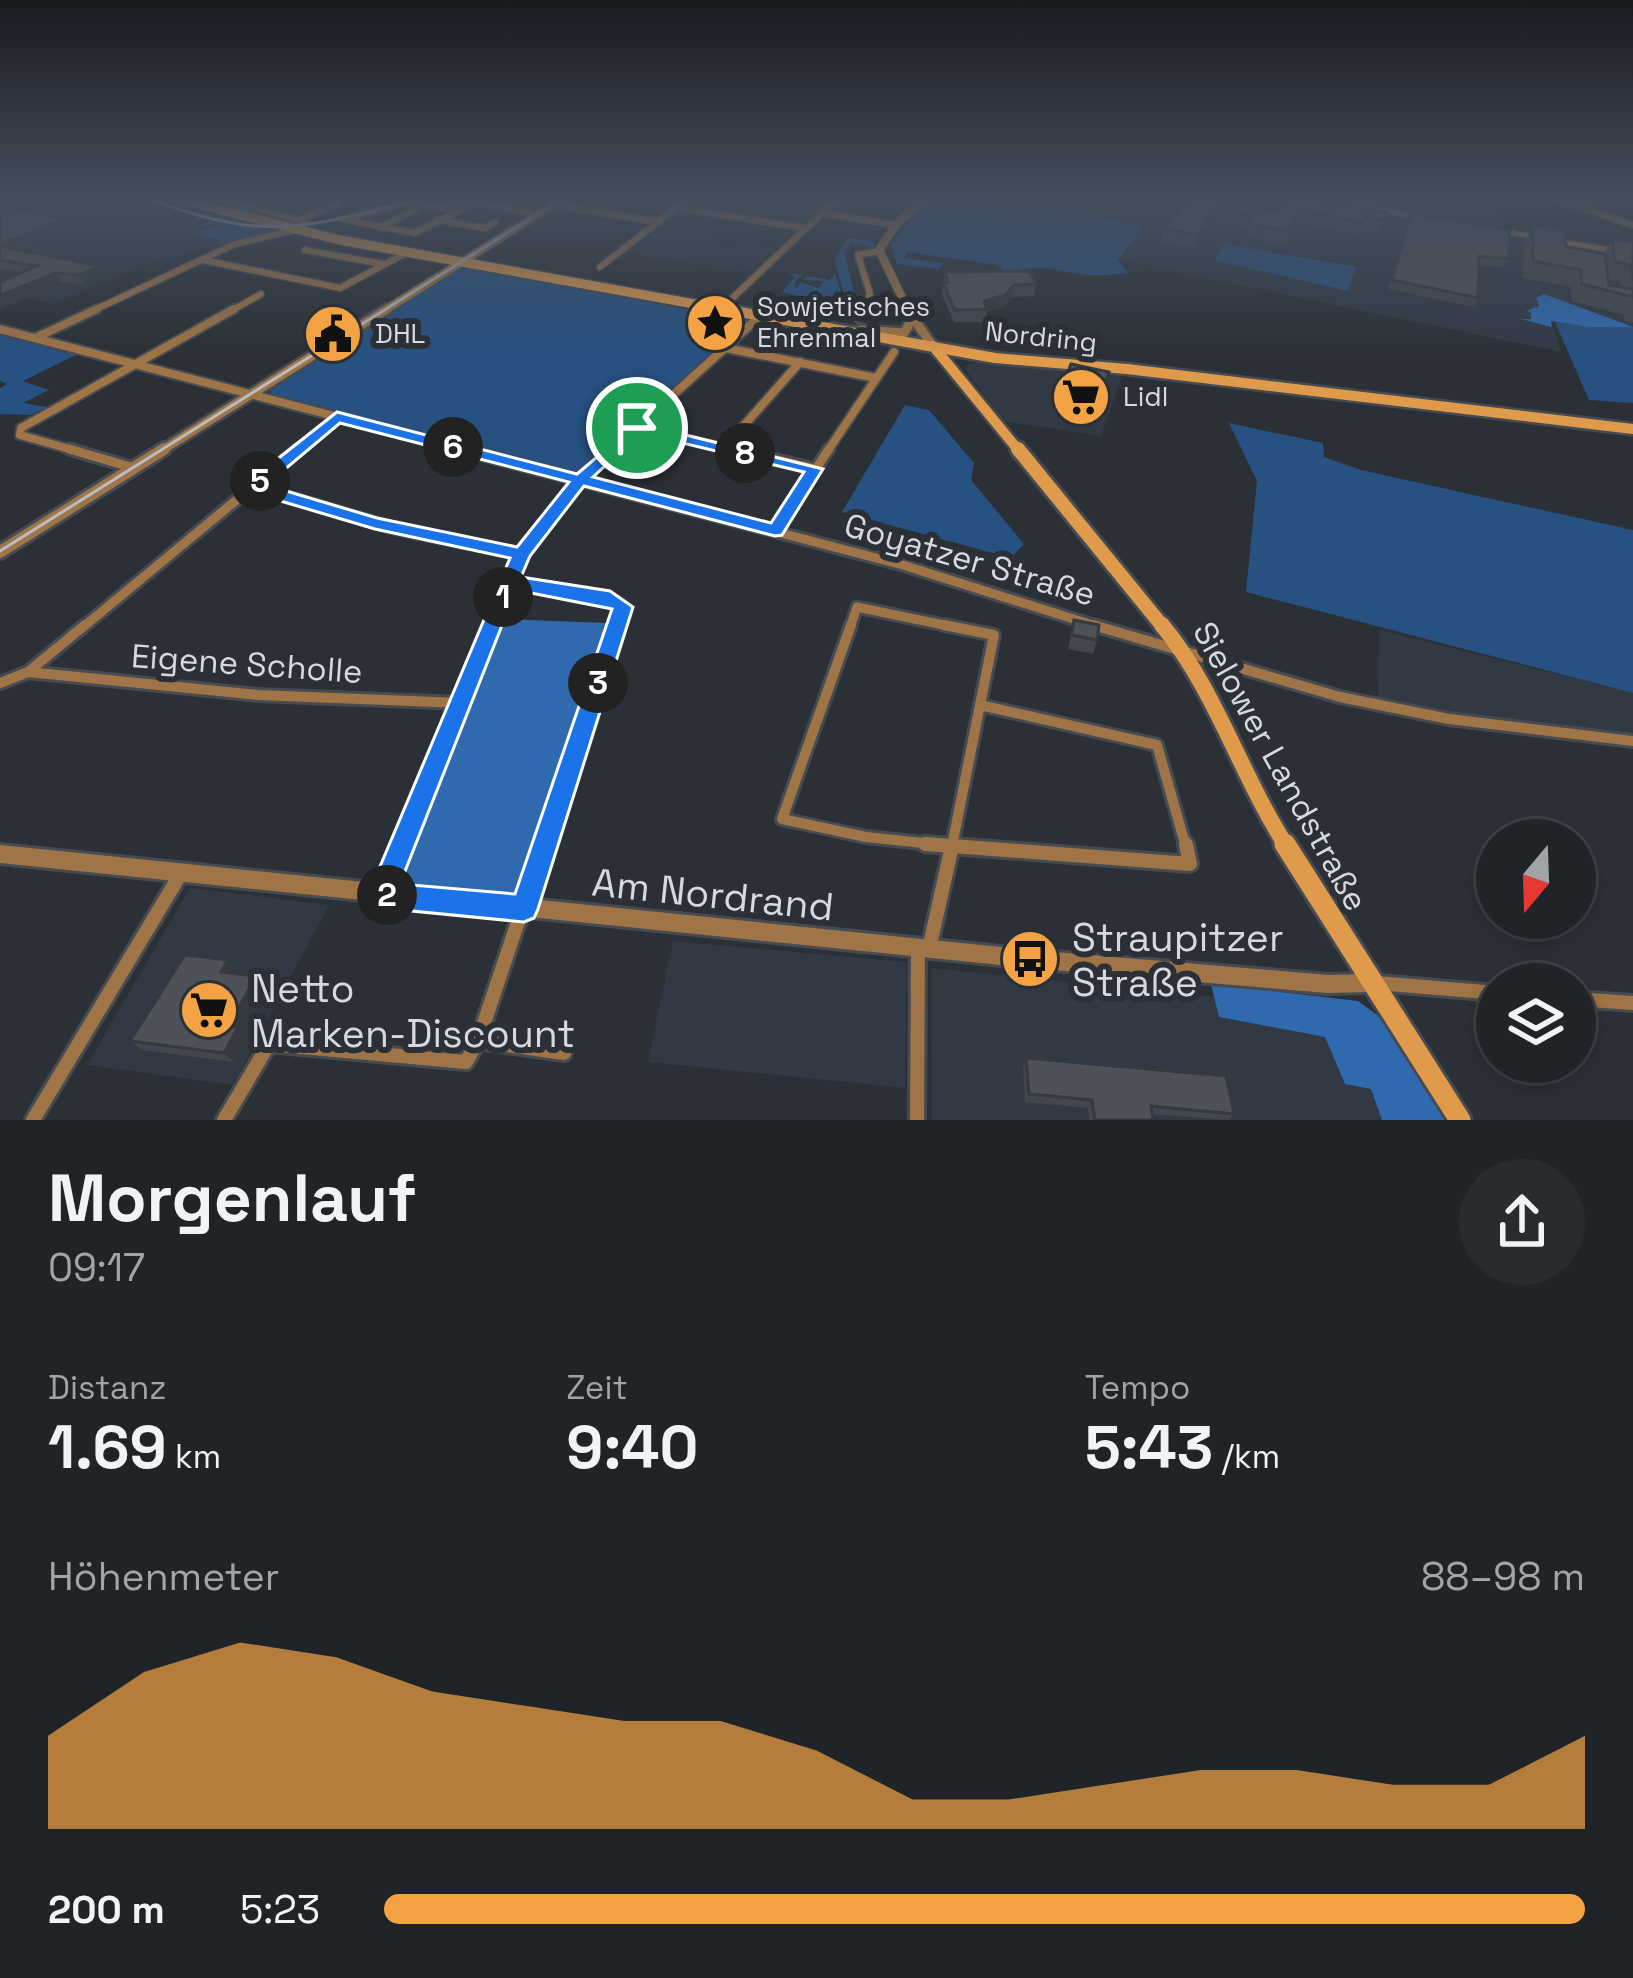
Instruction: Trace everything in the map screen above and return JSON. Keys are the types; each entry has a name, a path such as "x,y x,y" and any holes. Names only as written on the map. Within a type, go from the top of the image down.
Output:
{"main road":[{"name":"Nordring","path":"401,250 724,307 859,324 995,358 1127,369"},
{"name":"Nordring","path":"419,250 759,317 932,344 1633,429"},
{"name":"Sielower Landstraße","path":"932,344 1186,654 1262,808 1460,1120"},
{"path":"952,371 959,359 995,358"}],"street":[{"path":"35,338 223,250"},
{"path":"306,250 383,264"},
{"path":"0,552 481,250"},
{"path":"600,266 621,250"},
{"path":"724,307 783,250"},
{"path":"879,251 858,255 871,294 859,324 901,333 909,329 913,318"},
{"name":"Sielower Landstraße","path":"879,251 896,293 932,344"},
{"path":"203,260 340,288 408,252"},
{"path":"134,468 20,435 29,420 261,294"},
{"path":"381,895 521,554 580,480 759,317"},
{"name":"Goyatzer Straße","path":"0,329 903,565 1340,697 1429,715 1633,741"},
{"path":"726,348 876,378"},
{"path":"775,530 894,352"},
{"path":"724,448 800,362"},
{"name":"Eigene Scholle","path":"0,683 28,672 337,417"},
{"path":"637,428 815,469"},
{"path":"253,487 375,524 521,554"},
{"path":"224,1120 269,1044 466,1062 478,1041 623,607 610,598 509,582"},
{"path":"917,1120 924,949 952,846 980,705 994,635 856,607 782,819 857,838 952,846 1190,864 1177,803 1157,745 980,705"},
{"name":"Eigene Scholle","path":"28,672 258,695 462,704"},
{"name":"Am Nordrand","path":"0,854 924,949 1328,984 1370,983"},
{"path":"33,1120 180,875"},
{"path":"1370,983 1476,991"},
{"path":"1596,1001 1633,1004"},
{"path":"478,1041 564,1053"}],"shaded area":[{"path":"0,250 202,250 144,265 54,304 28,298 0,310"},
{"path":"631,250 771,250 747,273 627,253"},
{"path":"845,250 854,292 846,309 861,309 856,317 810,309 817,300 782,292 795,277 787,273 803,275 795,289 801,282 818,288 825,281 803,280 807,276 830,280 835,273 841,292 833,309 844,293 834,260"},
{"path":"893,250 1125,250 1118,260 1129,273 1093,275 1035,268 1007,275 998,265 907,252 904,258 943,263 939,269 897,264"},
{"path":"1125,250 1633,250 1633,327 1551,321 1561,352 1118,260"},
{"path":"1220,250 1260,250 1356,267 1348,291 1214,260"},
{"path":"461,266 749,321 580,473 269,394 267,389"},
{"path":"1544,294 1633,327 1551,321 1552,327 1521,319 1531,319 1531,312 1526,311 1539,306 1536,298"},
{"path":"1555,322 1633,327 1633,403 1589,400"},
{"path":"0,335 76,355 23,381 49,390 23,403 47,407 31,415 0,414 0,388 7,384 0,381"},
{"path":"989,362 1122,377 1101,436 1003,421 965,369 968,364"},
{"path":"905,405 929,410 974,463 971,480 1024,544 1011,558 842,512"},
{"path":"1229,423 1323,443 1324,457 1361,470 1633,530 1633,693 1246,592 1257,481"},
{"path":"499,619 607,623 523,899 392,886"},
{"path":"1379,630 1633,693 1633,734 1447,714 1378,697"},
{"path":"190,888 329,905 233,1085 87,1065"},
{"path":"673,941 907,962 905,1088 648,1062"},
{"path":"931,968 1326,1008 1359,1033 1388,1120 932,1120"},
{"path":"1211,984 1358,1001 1384,1020 1447,1120 1382,1120 1371,1089 1345,1084 1325,1037 1219,1017"}],"building":[{"path":"0,250 21,250 99,266 79,275 54,273 0,296 0,282 37,266 0,260"},
{"path":"1400,250 1509,250 1509,259 1479,256 1478,298 1392,280"},
{"path":"1533,250 1605,254 1609,285 1633,289 1633,297 1582,284 1581,270 1533,261"},
{"path":"1613,250 1633,250 1633,281 1630,265 1615,262"},
{"path":"1030,271 1036,284 1014,285 1005,295 984,301 987,309 955,310 943,283 948,283 945,272"},
{"name":"Lidl","path":"1071,364 1109,372 1095,415 1056,403"},
{"path":"1074,620 1099,625 1097,640 1072,635"},
{"name":"Netto Marken-Discount","path":"185,955 228,960 221,972 256,976 229,1026 238,1027 224,1053 130,1041"},
{"path":"1026,1058 1226,1076 1234,1114 1151,1106 1153,1120 1095,1120 1092,1100 1029,1094"}],"tram line":[{"path":"0,551 480,250"}],"place":[{"name":"Sowjetisches Ehrenmal","path":"715,323"},
{"name":"DHL","path":"333,334"},
{"name":"Lidl","path":"1081,397"},
{"name":"Straupitzer Straße","path":"1030,959"},
{"name":"Netto Marken-Discount","path":"209,1010"}],"route":[{"path":"637,428 580,480 521,554 509,582 462,704 381,895 524,909 623,607 610,598 509,582 518,560 521,554 375,524 253,487 337,417 575,478 580,480 775,530 815,469 637,428"}]}
